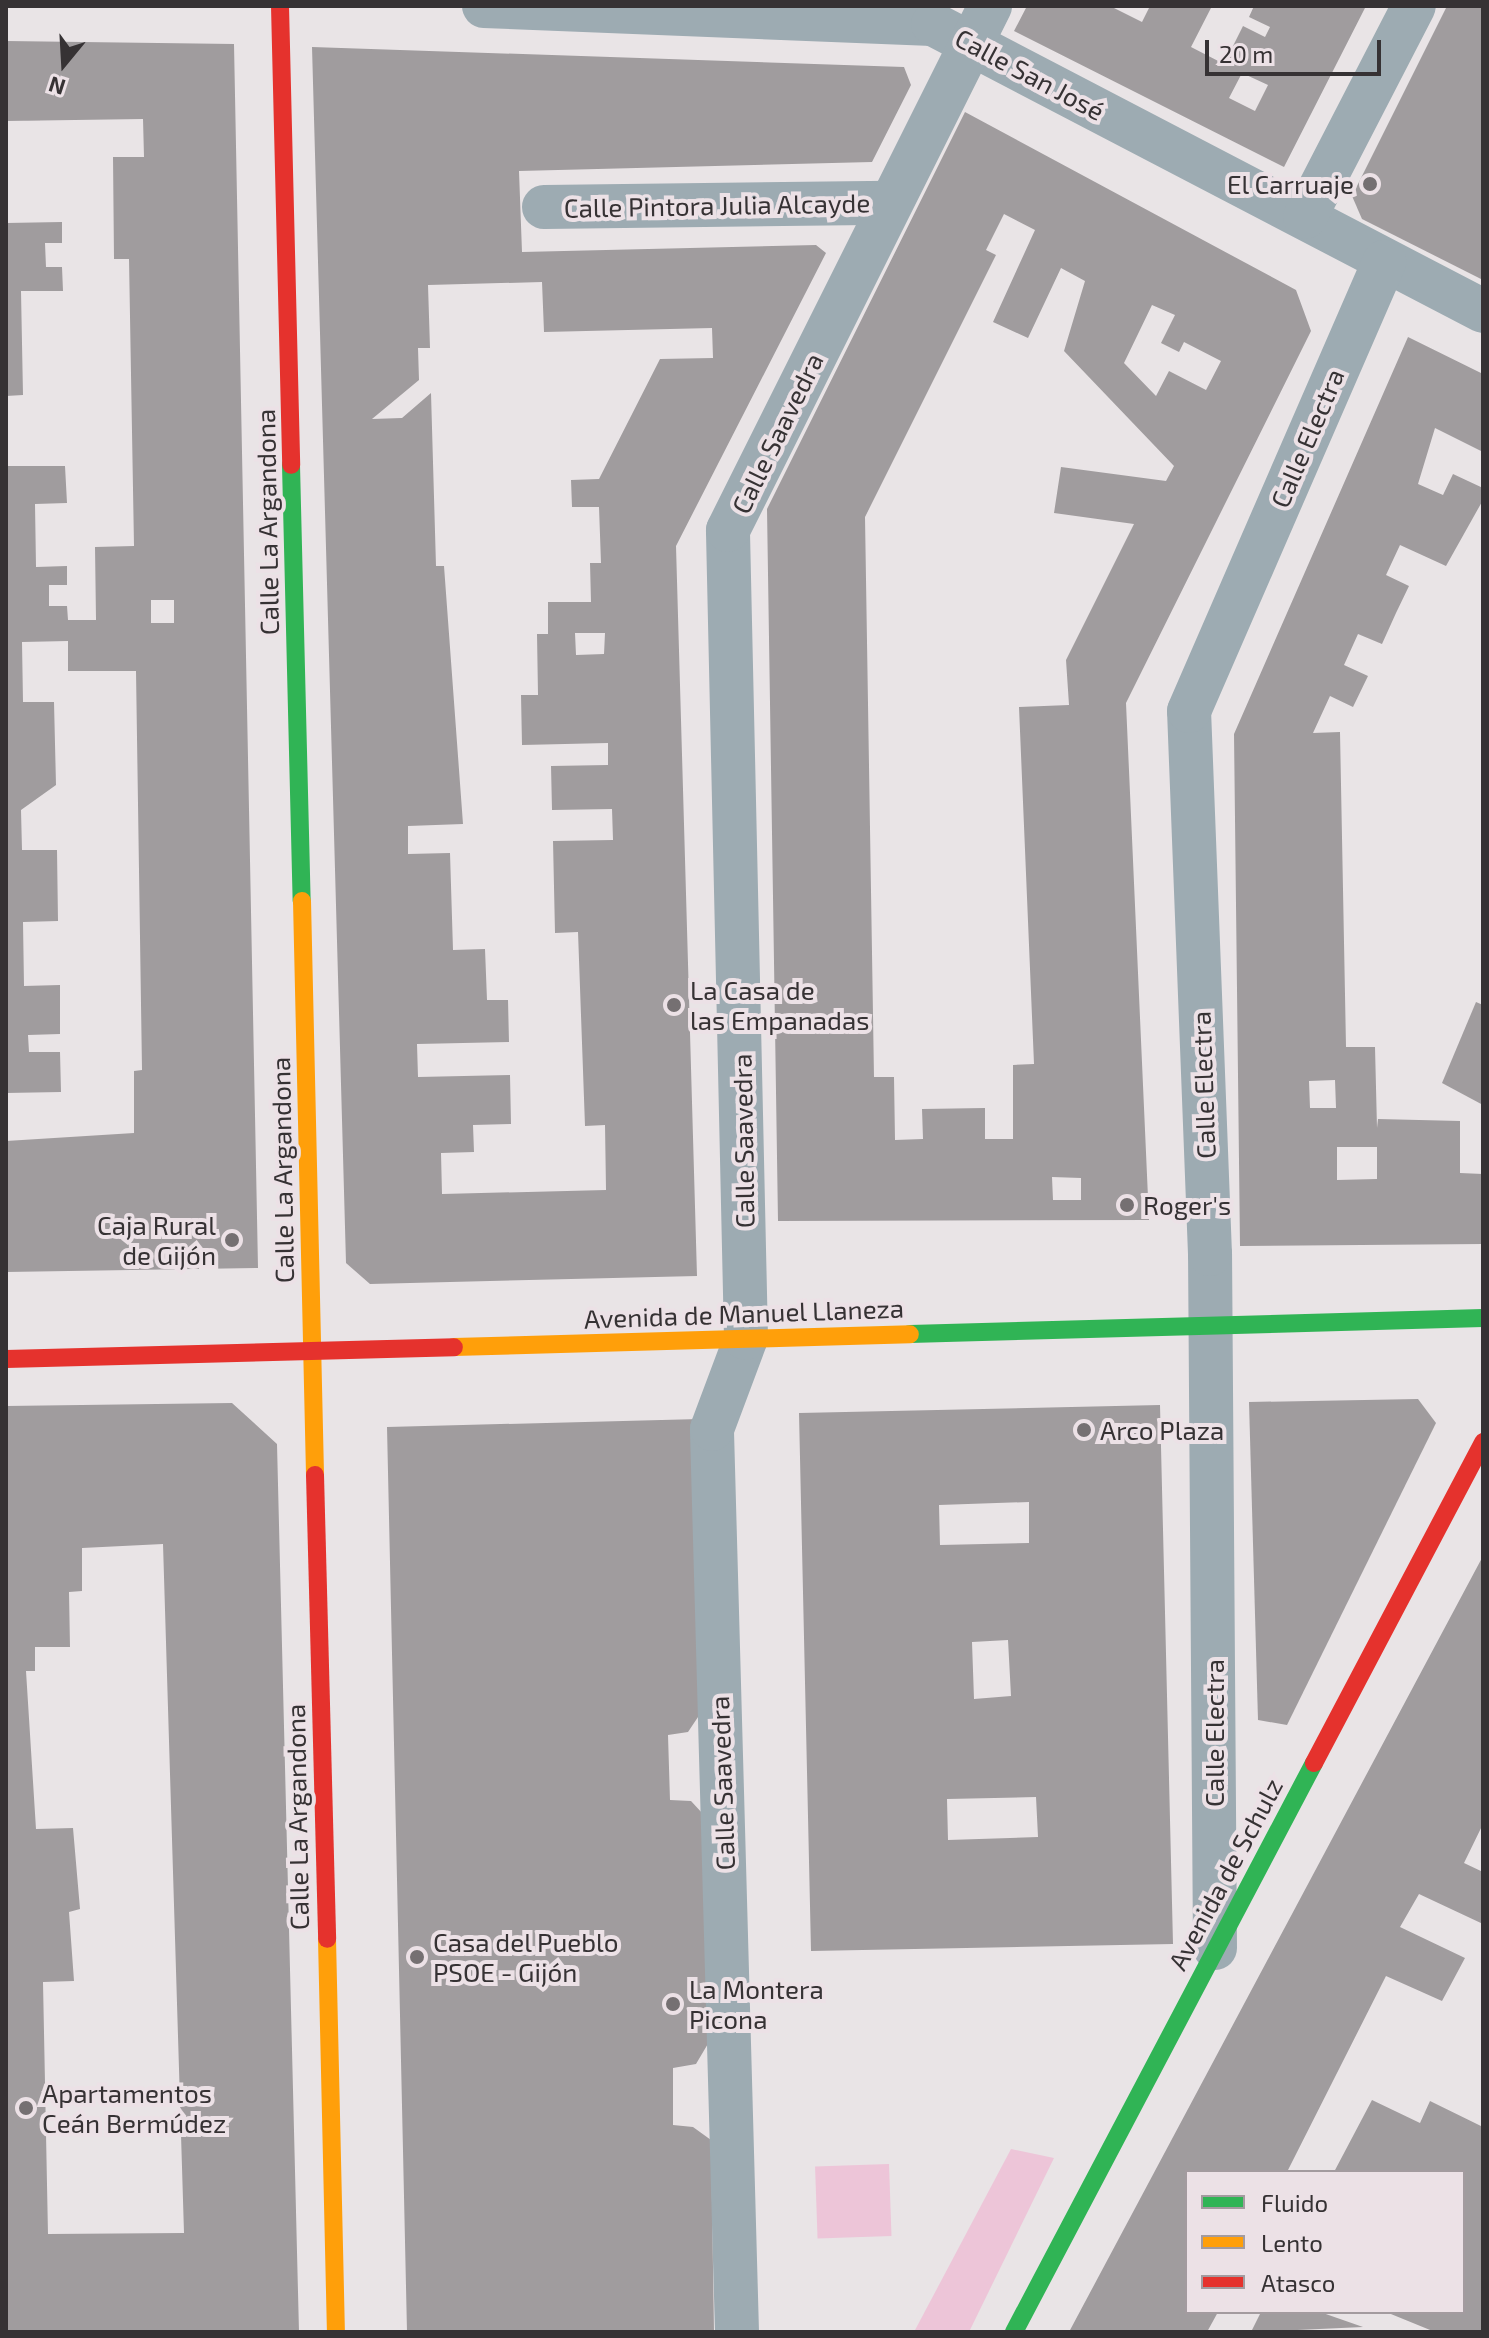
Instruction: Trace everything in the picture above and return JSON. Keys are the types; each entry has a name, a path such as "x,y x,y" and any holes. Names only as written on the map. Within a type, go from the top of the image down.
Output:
{"street":[{"name":"Calle La Argandona","path":"280,6 336,2332"},
{"name":"Calle San José","path":"484,6 980,24 1305,217 1384,262 1483,311"},
{"path":"1305,217 1414,6"},
{"name":"Calle Saavedra","path":"737,2332 712,1429 746,1338 728,530 980,24"},
{"name":"Calle Pintora Julia Alcayde","path":"544,207 891,203"},
{"name":"Calle Electra","path":"1215,1948 1211,1325 1189,711 1384,262"},
{"name":"Avenida de Manuel Llaneza","path":"6,1359 312,1354 746,1338 1483,1318"},
{"name":"Avenida de Schulz","path":"1014,2332 1483,1442"}],"shaded area":[{"path":"1011,2149 1054,2158 969,2332 914,2332"},
{"path":"889,2164 892,2236 818,2239 815,2167"}],"building":[{"path":"1027,6 1110,6 1142,22 1150,6 1212,6 1191,47 1224,64 1243,26 1265,37 1270,27 1249,17 1254,6 1366,6 1284,167 1014,31","holes":["1242,73 1268,85 1255,111 1229,98"]},
{"path":"1447,6 1483,6 1483,280 1362,219 1352,196"},
{"path":"6,41 234,44 258,1268 6,1272 6,1141 134,1133 134,1071 142,1070 136,671 68,671 68,641 22,642 23,702 54,702 56,785 21,810 22,850 57,850 58,921 23,922 24,986 60,985 60,1034 28,1035 29,1052 60,1052 61,1092 6,1093 6,466 65,466 67,503 35,504 36,567 67,566 67,585 49,585 49,606 67,606 68,620 96,620 95,547 134,546 129,259 114,259 113,157 144,157 143,119 6,121","holes":["151,600 174,600 174,623 151,623"]},
{"path":"312,47 904,67 911,85 872,162 519,171 522,252 816,245 826,253 676,546 697,1276 370,1284 346,1263","holes":["542,282 544,332 712,328 713,358 660,359 599,479 571,480 572,507 599,507 601,563 590,563 591,602 548,602 548,634 537,634 538,695 521,695 522,745 608,743 608,765 551,766 552,810 612,809 613,840 553,841 555,933 578,932 585,1126 605,1125 606,1190 442,1194 441,1153 474,1152 473,1125 511,1124 510,1075 418,1077 417,1044 509,1042 508,1000 487,1000 485,949 453,950 450,853 408,854 408,826 463,824 444,566 436,566 431,393 402,418 372,419 419,380 418,348 430,348 428,285","575,633 605,633 604,654 576,655"]},
{"path":"965,112 1296,290 1311,331 1126,703 1149,1220 778,1221 767,509","holes":["1004,214 1035,230 993,322 1028,338 1061,268 1085,281 1064,351 1174,466 1166,481 1061,467 1054,513 1134,524 1066,660 1069,705 1019,707 1034,1064 1013,1065 1013,1139 985,1139 985,1108 922,1109 923,1139 895,1140 894,1077 874,1077 865,517 996,255 986,250","1152,305 1175,315 1161,343 1179,352 1184,342 1221,361 1206,390 1169,371 1156,396 1124,363","1052,1177 1081,1178 1081,1200 1053,1200"]},
{"path":"62,222 62,243 45,243 46,267 62,267 63,291 21,291 23,395 6,396 6,223"},
{"path":"1408,337 1483,374 1483,452 1435,428 1418,484 1443,495 1453,474 1483,488 1483,500 1446,566 1400,545 1386,575 1409,586 1382,644 1358,634 1344,665 1368,676 1353,707 1330,696 1313,733 1340,732 1346,1047 1375,1047 1377,1128 1378,1119 1460,1121 1460,1173 1483,1174 1483,1244 1240,1246 1234,734","holes":["1335,1080 1336,1108 1310,1108 1309,1081","1337,1147 1377,1147 1377,1179 1337,1180"]},
{"path":"1476,1002 1483,1005 1483,1105 1442,1083"},
{"path":"1418,1399 1436,1423 1287,1725 1258,1720 1249,1402"},
{"path":"232,1403 277,1444 299,2332 6,2332 6,1406","holes":["163,1544 184,2233 48,2234 43,1982 74,1981 69,1912 80,1909 73,1828 36,1829 26,1671 35,1671 35,1647 70,1647 69,1592 82,1591 82,1548"]},
{"path":"1160,1405 1173,1944 811,1951 799,1413","holes":["1029,1502 1029,1543 940,1545 939,1505","1008,1640 1011,1696 974,1699 972,1642","1036,1797 1038,1837 948,1840 947,1799"]},
{"path":"700,1419 700,1714 688,1732 668,1735 670,1800 691,1801 703,1814 709,2042 696,2064 673,2068 673,2125 693,2127 711,2140 714,2332 407,2332 387,1427"},
{"path":"1483,1556 1483,1824 1464,1863 1483,1872 1483,1924 1419,1894 1400,1927 1465,1958 1442,2001 1386,1976 1288,2170 1185,2170 1185,2314 1217,2314 1207,2332 1069,2332"},
{"path":"1372,2100 1420,2123 1430,2101 1483,2127 1483,2332 1435,2332 1391,2314 1465,2314 1465,2170 1335,2170"},
{"path":"1260,2314 1326,2314 1363,2327 1251,2332"}],"traffic: fast":[{"path":"291,465 302,901"},
{"path":"910,1334 1483,1318"},
{"path":"1014,2332 1314,1763"}],"traffic: slow":[{"path":"302,901 315,1475"},
{"path":"454,1347 910,1334"},
{"path":"327,1939 336,2332"}],"traffic: jam":[{"path":"280,6 291,465"},
{"path":"6,1359 454,1347"},
{"path":"1314,1763 1483,1442"},
{"path":"315,1475 327,1939"}],"place":[{"name":"El Carruaje","path":"1370,184"},
{"name":"La Casa de las Empanadas","path":"674,1005"},
{"name":"Roger's","path":"1127,1205"},
{"name":"Caja Rural de Gijón","path":"232,1240"},
{"name":"Arco Plaza","path":"1084,1430"},
{"name":"Casa del Pueblo PSOE - Gijón","path":"417,1957"},
{"name":"La Montera Picona","path":"673,2004"},
{"name":"Apartamentos Ceán Bermúdez","path":"26,2108"}]}
